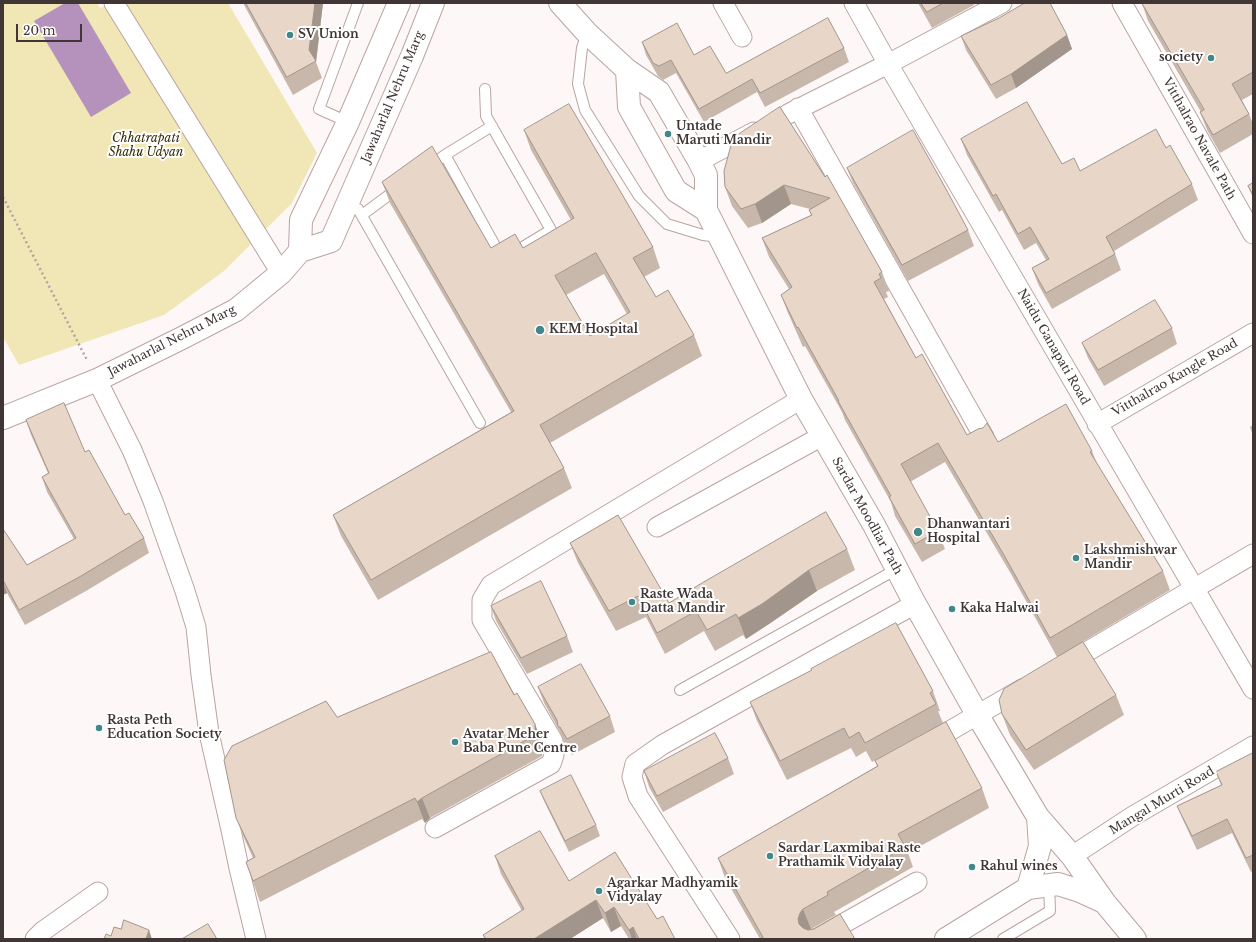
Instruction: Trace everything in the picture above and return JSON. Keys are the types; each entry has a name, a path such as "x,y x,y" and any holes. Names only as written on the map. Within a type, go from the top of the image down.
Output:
{"street":[{"path":"114,3 281,273"},
{"path":"300,251 301,220 348,122 398,3"},
{"name":"Jawaharlal Nehru Marg","path":"3,418 97,380 236,310 281,273 300,251 331,241 412,56 433,3"},
{"name":"Sardar Moodliar Path","path":"560,3 587,33 627,70 659,92 706,175 706,210"},
{"path":"723,3 742,37"},
{"name":"Naidu Ganapati Road","path":"854,3 1097,424 1253,689"},
{"name":"Vitthalrao Navale Path","path":"1122,3 1253,234"},
{"path":"699,161 798,108 888,64 996,4"},
{"name":"Sardar Moodliar Path","path":"627,70 629,107 676,191 706,210 721,237 801,399 874,525 915,604 978,716 1038,817 1072,856 1105,903 1136,939"},
{"path":"798,108 984,437"},
{"name":"Vitthalrao Kangle Road","path":"1097,424 1253,333"},
{"path":"97,380 132,450 153,500 196,627 200,675 209,733 256,939"},
{"path":"435,828 551,764 554,755 553,741 482,620 482,600 491,585 801,399"},
{"path":"657,527 822,436"},
{"path":"910,753 978,716 1253,554"},
{"path":"730,939 638,796 632,777 635,764 662,745 915,604"},
{"name":"Mangal Murti Road","path":"1072,856 1133,816 1253,746"},
{"name":"Sardar Moodliar Path","path":"1038,817 1040,846 1039,886"},
{"path":"816,939 917,882"},
{"path":"946,939 1039,886 1058,884 1066,886 1105,903"},
{"path":"35,939 43,931 98,892"}],"lane":[{"path":"348,122 319,109 358,3"},
{"path":"587,33 582,48 578,84 585,110 639,196 668,224 703,235 721,237"},
{"path":"445,155 503,259 551,230 486,116 485,90"},
{"path":"419,174 445,155 492,126"},
{"path":"362,215 406,183"},
{"path":"351,196 480,423"},
{"path":"680,690 898,569"},
{"path":"1003,939 1050,911 1039,886"}],"path":[{"path":"3,197 97,380"}],"green space":[{"name":"Chhatrapati Shahu Udyan","path":"97,3 100,8 112,3 228,3 317,153 292,203 224,271 164,315 19,365 3,337 3,4"}],"shaded area":[{"path":"65,3 78,3 131,93 91,117 34,21"}],"building":[{"name":"SV Union","path":"246,3 315,3 309,50 316,61 287,77"},
{"path":"921,3 943,3 927,12"},
{"path":"1025,3 1050,3 1067,35 1011,74 991,85 961,36 999,18"},
{"name":"society","path":"1142,3 1253,3 1253,72 1232,84 1249,114 1213,135 1200,112 1204,110"},
{"path":"828,18 844,48 760,93 752,79 699,109 671,60 659,66 653,63 642,42 677,23 694,55 710,46 726,73"},
{"path":"1027,102 1062,164 1074,158 1080,171 1156,129 1166,148 1170,145 1192,184 1106,237 1115,254 1046,293 1032,268 1049,259 1030,227 1018,234 996,194 993,196 961,139"},
{"path":"569,104 653,247 633,258 656,297 668,290 694,335 540,425 564,468 371,580 333,515 514,411 382,182 432,146 491,248 515,234 523,248 574,218 524,130","holes":["596,253 630,312 590,336 555,276"]},
{"path":"780,107 825,177 827,175 882,272 879,274 881,278 874,282 916,358 922,354 967,435 983,428 987,423 998,442 1066,404 1092,451 1090,452 1163,571 1050,638 1004,555 938,443 901,464 938,531 915,544 889,497 891,496 798,327 797,328 781,295 792,287 762,238 812,215 809,210 830,198 784,185 755,204 741,209 725,187 724,171 733,138"},
{"path":"913,130 968,230 902,265 847,168"},
{"path":"1253,183 1253,195 1248,186"},
{"path":"1155,300 1172,328 1098,370 1082,343"},
{"path":"64,403 85,452 89,450 125,515 129,513 144,538 81,576 19,610 3,580 3,529 27,565 76,538 42,477 49,473 26,420"},
{"path":"826,512 847,549 809,570 762,604 738,618 736,614 707,630 696,611 657,633 638,596 609,611 570,543 618,515 669,603"},
{"path":"541,581 567,636 521,658 491,606"},
{"path":"896,623 933,691 930,693 936,704 865,743 859,732 849,738 844,728 780,761 750,702 812,670 811,669"},
{"path":"1083,642 1116,695 1026,750 1002,714 999,700 1004,689"},
{"path":"491,652 514,695 517,693 535,724 535,735 417,802 415,798 253,881 246,862 255,857 236,818 224,760 232,746 326,701 337,717"},
{"path":"581,664 610,716 567,739 560,727 558,727 557,720 538,687"},
{"path":"946,722 982,788 898,834 905,847 827,892 828,895 803,909 800,913 798,919 799,924 808,930 814,929 840,914 855,939 764,939 718,858 878,766 875,761"},
{"path":"715,733 728,758 657,796 644,771"},
{"path":"1253,753 1253,855 1246,858 1227,819 1192,836 1177,806 1222,785 1216,772"},
{"path":"571,775 596,825 565,841 540,791"},
{"name":"Agarkar Madhyamik Vidyalay","path":"540,831 569,881 615,852 657,919 663,916 675,939 639,939 633,927 629,930 614,907 605,913 596,900 534,939 486,939 483,935 524,909 495,856"},
{"path":"124,920 149,930 146,939 104,939 106,934 111,936 114,927 121,929"},
{"path":"208,924 217,939 182,939"}],"place":[{"name":"SV Union","path":"290,35"},
{"name":"society","path":"1211,58"},
{"name":"Untade Maruti Mandir","path":"668,134"},
{"name":"KEM Hospital","path":"540,330"},
{"name":"Dhanwantari Hospital","path":"918,532"},
{"name":"Lakshmishwar Mandir","path":"1076,558"},
{"name":"Raste Wada Datta Mandir","path":"632,602"},
{"name":"Kaka Halwai","path":"952,609"},
{"name":"Rasta Peth Education Society","path":"99,728"},
{"name":"Avatar Meher Baba Pune Centre","path":"455,742"},
{"name":"Sardar Laxmibai Raste Prathamik Vidyalay","path":"770,856"},
{"name":"Rahul wines","path":"972,867"},
{"name":"Agarkar Madhyamik Vidyalay","path":"599,891"}]}
